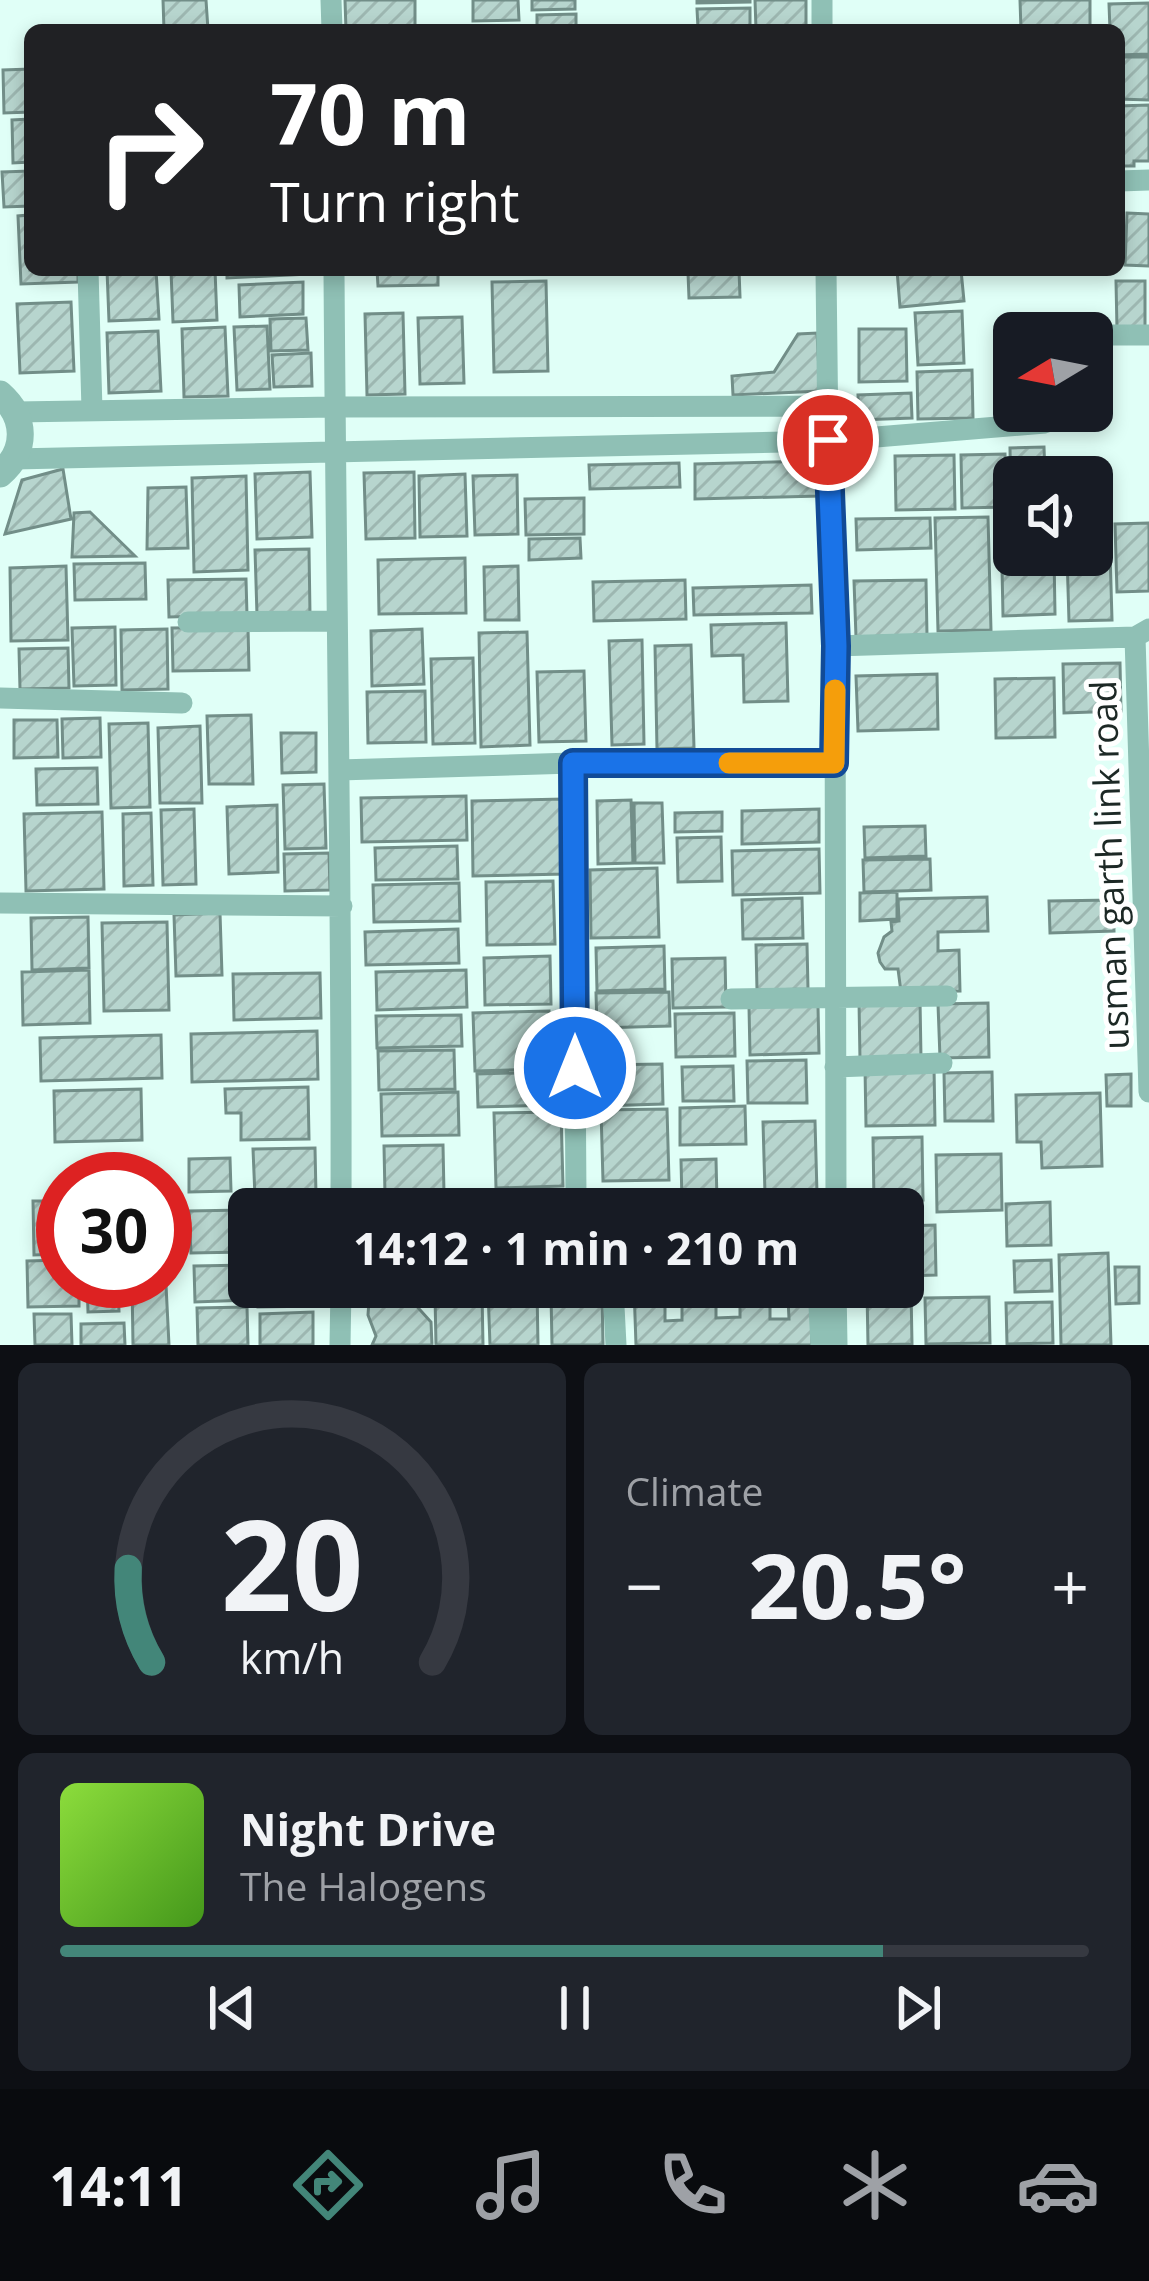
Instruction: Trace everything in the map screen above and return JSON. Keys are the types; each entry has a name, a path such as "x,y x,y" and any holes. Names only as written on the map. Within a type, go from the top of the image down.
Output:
{"street":[{"path":"88,276 92,410"},
{"path":"334,276 341,1188"},
{"path":"826,276 836,646 836,1188"},
{"path":"1113,335 1149,335"},
{"path":"827,406 92,410 8,403 22,434 7,466 334,451 828,440 993,427"},
{"path":"188,622 335,621"},
{"path":"836,646 1142,633"},
{"name":"usman garth link road","path":"1142,633 1149,1092"},
{"path":"0,698 182,703"},
{"path":"339,770 573,763 834,763"},
{"path":"573,763 576,1188"},
{"path":"0,903 341,906"},
{"path":"731,999 947,996"},
{"path":"836,1067 942,1064"},
{"path":"340,1308 340,1345"},
{"path":"615,1308 616,1345"},
{"path":"819,1308 821,1345"},
{"path":"836,1308 837,1345"}],"building":[{"path":"163,0 206,0 208,24 164,24"},
{"path":"345,0 415,0 415,24 346,24"},
{"path":"473,0 518,0 519,20 473,21"},
{"path":"532,0 575,0 575,9 532,10"},
{"path":"750,0 750,2 697,3"},
{"path":"755,0 806,0 806,24 756,24"},
{"path":"1020,0 1090,0 1090,24 1021,24"},
{"path":"1149,3 1149,54 1125,55 1125,24 1110,24 1109,4"},
{"path":"750,8 750,24 698,24 697,9"},
{"path":"576,14 576,24 537,24 537,15"},
{"path":"1125,57 1149,57 1149,100 1125,99"},
{"path":"24,69 24,112 4,113 3,70"},
{"path":"1149,105 1149,161 1134,161 1134,166 1125,166 1125,106"},
{"path":"24,119 24,162 13,163 12,120"},
{"path":"24,171 24,206 4,207 2,172"},
{"path":"1127,213 1149,214 1149,266 1125,265"},
{"path":"18,216 24,216 24,276 78,276 78,282 21,284"},
{"path":"107,276 156,276 159,319 109,321"},
{"path":"171,276 215,276 217,320 173,322"},
{"path":"377,276 438,276 438,285 378,286"},
{"path":"688,276 739,276 740,297 689,298"},
{"path":"897,276 962,276 964,301 900,307"},
{"path":"546,281 548,371 494,372 492,282"},
{"path":"1116,281 1145,281 1145,329 1117,330"},
{"path":"303,282 303,314 240,317 239,285"},
{"path":"71,302 74,371 20,373 17,304"},
{"path":"962,311 964,363 918,365 915,313"},
{"path":"403,313 405,394 367,395 365,314"},
{"path":"462,317 464,383 420,384 418,318"},
{"path":"306,318 308,350 271,351 270,319"},
{"path":"267,326 270,389 237,390 234,327"},
{"path":"225,327 228,396 184,397 182,329"},
{"path":"859,329 906,329 907,381 859,382"},
{"path":"158,331 161,391 109,393 107,333"},
{"path":"817,333 820,391 733,395 732,376 774,372 798,334"},
{"path":"311,353 312,386 274,387 272,355"},
{"path":"972,370 973,418 918,419 917,372"},
{"path":"911,393 912,418 859,420 858,395"},
{"path":"1044,447 1044,456 1010,456 1010,448"},
{"path":"1005,454 993,456 993,507 962,508 961,455"},
{"path":"954,455 955,509 896,510 895,456"},
{"path":"818,461 819,496 695,499 695,464"},
{"path":"679,463 680,487 590,489 589,465"},
{"path":"63,469 71,519 5,534 22,480"},
{"path":"310,472 312,537 257,539 255,474"},
{"path":"414,472 415,538 366,539 364,473"},
{"path":"465,474 467,536 420,537 419,476"},
{"path":"517,475 518,534 475,535 473,476"},
{"path":"246,476 248,570 194,572 192,478"},
{"path":"186,487 188,548 147,549 148,488"},
{"path":"584,498 584,534 526,535 525,499"},
{"path":"90,512 135,556 72,557 74,513"},
{"path":"988,517 991,630 938,631 935,518"},
{"path":"930,518 931,548 857,550 856,519"},
{"path":"1149,523 1149,591 1117,592 1115,524"},
{"path":"580,538 581,558 529,560 529,539"},
{"path":"309,549 310,614 257,615 255,550"},
{"path":"465,558 466,613 379,614 378,560"},
{"path":"145,563 146,599 75,600 74,564"},
{"path":"66,566 68,640 11,641 10,568"},
{"path":"518,566 519,620 485,620 484,567"},
{"path":"1002,576 1054,576 1055,614 1003,616"},
{"path":"1068,576 1111,576 1112,620 1069,621"},
{"path":"246,579 247,615 169,617 168,580"},
{"path":"685,580 686,619 594,621 593,582"},
{"path":"926,580 927,635 856,637 854,581"},
{"path":"811,585 812,613 694,615 693,588"},
{"path":"786,623 788,701 744,702 743,655 712,656 711,625"},
{"path":"115,627 116,685 74,686 72,628"},
{"path":"248,627 249,670 173,671 172,628"},
{"path":"167,629 168,689 122,690 121,630"},
{"path":"422,629 424,684 372,686 371,631"},
{"path":"527,632 530,745 481,747 479,633"},
{"path":"642,640 644,744 612,745 609,641"},
{"path":"691,645 694,748 657,749 655,646"},
{"path":"68,648 69,688 20,689 19,649"},
{"path":"473,658 475,743 433,744 431,659"},
{"path":"1120,663 1121,711 1064,713 1063,664"},
{"path":"584,671 586,741 539,742 537,672"},
{"path":"937,674 938,729 858,731 856,676"},
{"path":"1054,678 1055,737 996,738 995,679"},
{"path":"425,691 426,742 368,743 367,692"},
{"path":"251,715 253,784 209,784 207,716"},
{"path":"100,718 101,757 63,758 62,719"},
{"path":"14,720 57,720 58,757 14,758"},
{"path":"148,723 150,807 111,808 109,724"},
{"path":"200,726 202,803 160,803 158,728"},
{"path":"281,733 316,733 316,772 282,773"},
{"path":"97,768 98,804 37,805 36,769"},
{"path":"324,784 326,848 285,849 283,785"},
{"path":"466,796 467,840 362,842 361,798"},
{"path":"563,799 565,874 473,876 472,801"},
{"path":"631,800 633,863 598,864 597,801"},
{"path":"634,803 662,803 664,863 635,863"},
{"path":"277,805 278,872 229,874 227,807"},
{"path":"194,809 196,884 163,885 161,810"},
{"path":"819,809 819,842 742,844 742,811"},
{"path":"102,812 104,889 26,891 24,814"},
{"path":"722,812 722,831 675,832 675,813"},
{"path":"151,813 153,885 124,886 123,814"},
{"path":"925,826 926,856 865,858 864,827"},
{"path":"721,837 722,881 678,882 677,838"},
{"path":"457,846 458,879 376,880 375,848"},
{"path":"819,849 820,893 733,895 732,851"},
{"path":"329,853 330,890 285,891 284,854"},
{"path":"930,859 931,890 864,892 863,860"},
{"path":"657,868 659,937 591,938 590,870"},
{"path":"553,881 555,944 487,945 486,882"},
{"path":"459,883 460,921 374,922 373,885"},
{"path":"897,892 897,919 860,921 860,893"},
{"path":"987,897 988,931 938,932 938,951 959,950 960,991 901,992 898,969 885,969 878,953 892,931 891,922 899,921 898,899"},
{"path":"802,898 803,938 743,939 742,900"},
{"path":"1113,900 1114,931 1050,933 1049,901"},
{"path":"220,913 222,975 176,976 174,915"},
{"path":"88,917 89,968 32,970 31,918"},
{"path":"167,922 169,1010 104,1011 102,923"},
{"path":"458,929 459,963 366,965 365,932"},
{"path":"807,944 808,989 757,990 756,945"},
{"path":"664,946 665,989 597,991 596,948"},
{"path":"550,956 551,1004 485,1005 484,958"},
{"path":"725,958 726,1007 673,1008 672,959"},
{"path":"89,970 90,1023 23,1025 22,972"},
{"path":"466,970 467,1007 377,1010 376,972"},
{"path":"320,973 321,1018 234,1020 233,974"},
{"path":"669,992 670,1026 597,1028 596,993"},
{"path":"920,1000 921,1058 860,1060 859,1001"},
{"path":"988,1003 989,1057 940,1058 938,1004"},
{"path":"818,1006 819,1053 750,1055 749,1007"},
{"path":"549,1011 550,1069 475,1071 473,1013"},
{"path":"734,1013 735,1056 676,1057 675,1014"},
{"path":"461,1015 462,1046 377,1048 376,1016"},
{"path":"317,1031 318,1079 192,1082 191,1034"},
{"path":"161,1035 162,1078 41,1081 40,1038"},
{"path":"454,1050 455,1089 379,1090 378,1051"},
{"path":"806,1060 807,1103 748,1103 747,1061"},
{"path":"662,1064 663,1104 599,1106 598,1065"},
{"path":"733,1066 734,1101 683,1101 682,1067"},
{"path":"934,1067 935,1125 866,1126 865,1068"},
{"path":"552,1072 553,1105 478,1107 477,1074"},
{"path":"992,1072 993,1121 945,1121 944,1073"},
{"path":"1131,1074 1131,1106 1107,1106 1106,1075"},
{"path":"308,1087 309,1139 241,1140 241,1113 226,1113 225,1089"},
{"path":"141,1089 142,1140 55,1142 54,1091"},
{"path":"458,1092 459,1135 382,1136 381,1094"},
{"path":"1100,1093 1102,1166 1042,1168 1041,1142 1017,1142 1016,1095"},
{"path":"745,1106 746,1144 680,1145 680,1108"},
{"path":"667,1109 669,1180 603,1181 601,1110"},
{"path":"561,1112 563,1186 496,1188 494,1113"},
{"path":"815,1121 817,1188 765,1188 763,1122"},
{"path":"922,1137 923,1188 874,1188 873,1138"},
{"path":"443,1145 444,1188 385,1188 384,1146"},
{"path":"315,1148 316,1188 255,1188 253,1149"},
{"path":"1001,1154 1002,1210 937,1212 936,1155"},
{"path":"230,1158 231,1188 192,1192 192,1159"},
{"path":"716,1159 717,1188 682,1188 681,1160"},
{"path":"33,1201 36,1201 36,1255"},
{"path":"1050,1202 1051,1245 1007,1246 1006,1204"},
{"path":"228,1210 228,1252 192,1253 192,1211"},
{"path":"924,1225 935,1225 936,1275 924,1275"},
{"path":"1108,1253 1111,1345 1061,1345 1059,1255"},
{"path":"1051,1260 1052,1291 1015,1292 1014,1261"},
{"path":"27,1261 36,1261 36,1307 28,1307"},
{"path":"228,1265 228,1301 195,1302 194,1266"},
{"path":"1115,1267 1139,1267 1139,1303 1116,1304"},
{"path":"989,1297 990,1343 926,1344 925,1298"},
{"path":"1052,1302 1053,1343 1007,1344 1006,1303"},
{"path":"88,1308 119,1308 119,1311 88,1312"},
{"path":"132,1308 167,1308 169,1345 133,1345"},
{"path":"197,1308 247,1308 248,1345 198,1345"},
{"path":"368,1308 418,1308 431,1322 432,1345 372,1345 376,1336"},
{"path":"435,1308 482,1308 483,1345 436,1345"},
{"path":"489,1308 537,1308 538,1345 490,1345"},
{"path":"551,1308 602,1308 603,1345 552,1345"},
{"path":"635,1308 665,1308 665,1321 682,1320 682,1308 716,1308 716,1318 740,1317 740,1308 770,1308 770,1319 789,1319 788,1308 811,1308 812,1345 636,1345"},
{"path":"867,1308 911,1308 912,1344 868,1345"},
{"path":"313,1312 313,1345 260,1345 260,1314"},
{"path":"34,1314 71,1314 72,1345 35,1345"},
{"path":"124,1323 125,1345 81,1345 81,1324"}],"slow traffic":[{"path":"729,763 834,763 835,690"}],"route":[{"path":"575,1068 573,763 834,763 836,646 828,440"}]}
